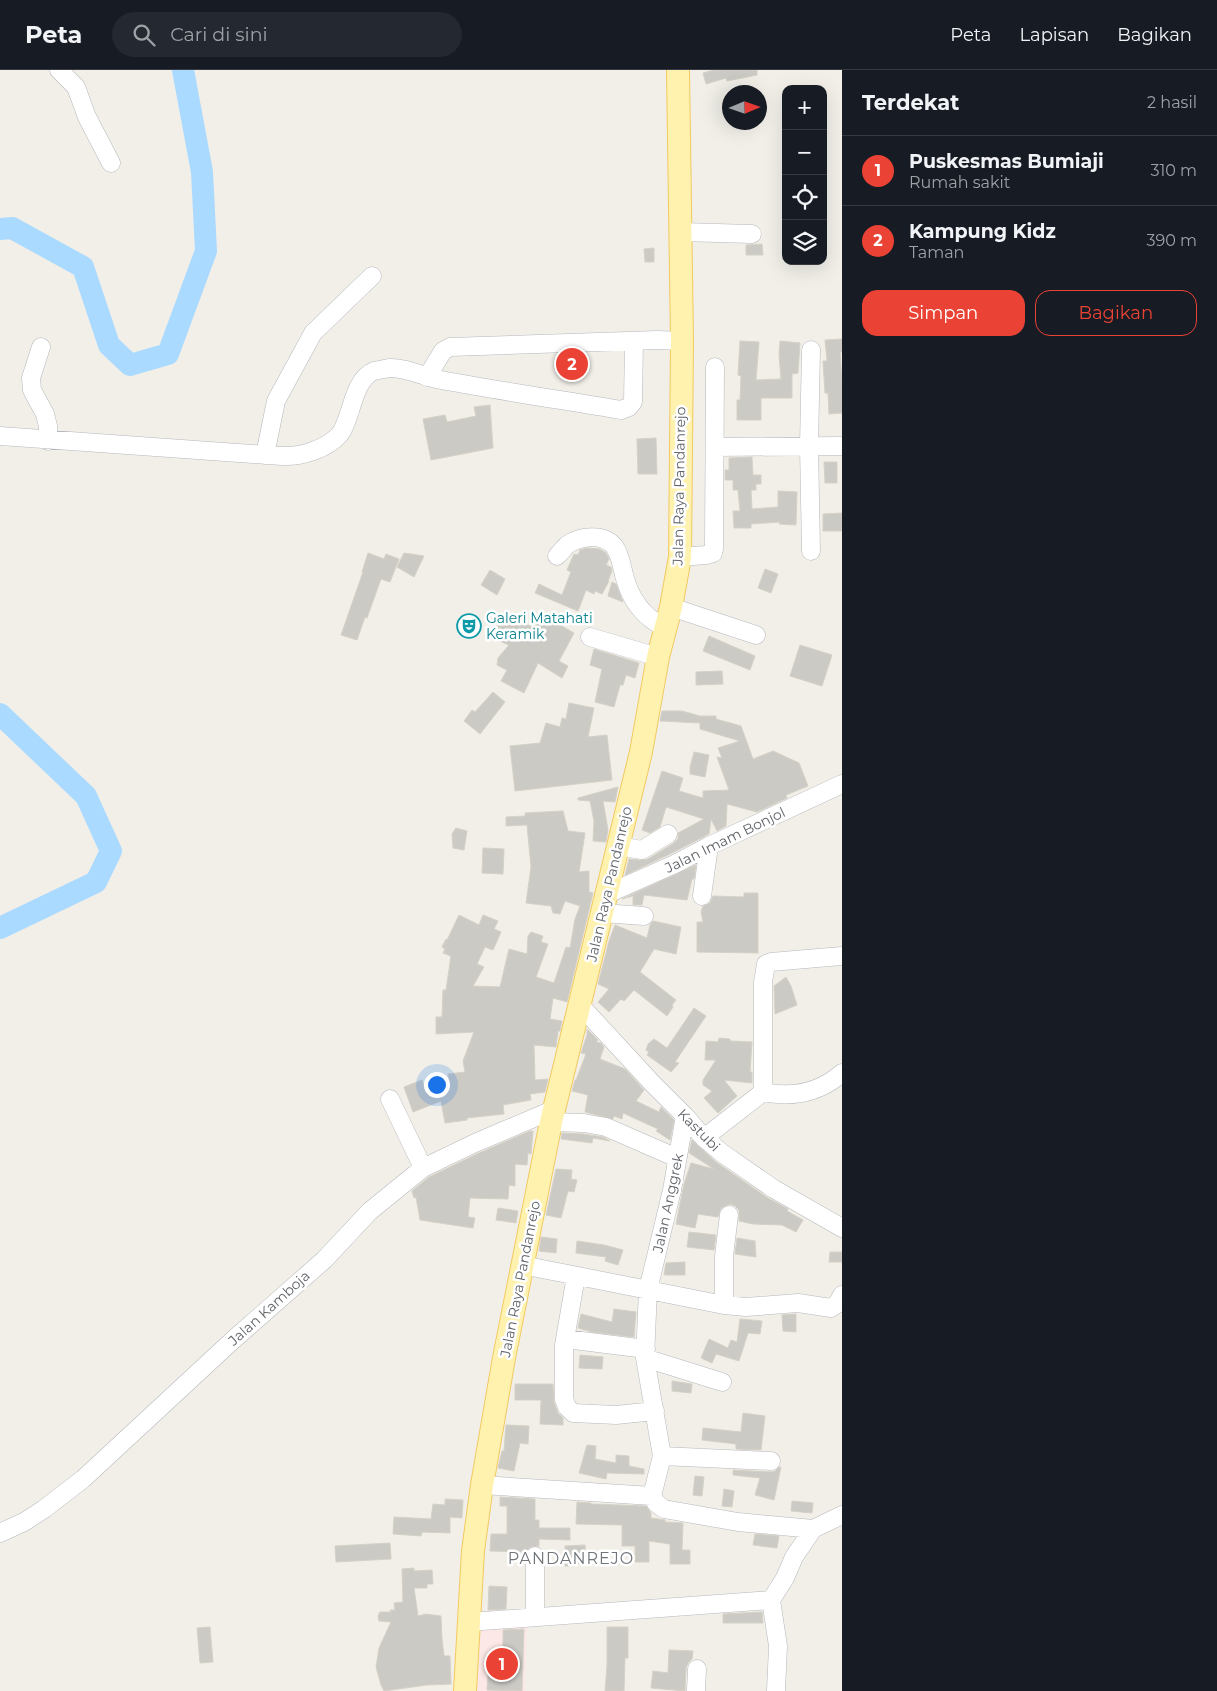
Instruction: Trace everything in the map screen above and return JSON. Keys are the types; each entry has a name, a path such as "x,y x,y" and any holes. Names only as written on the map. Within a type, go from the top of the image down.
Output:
{"main road":[{"name":"Jalan Raya Pandanrejo","path":"465,1691 473,1552 482,1485 522,1265 553,1115 641,752 658,658 669,618 680,557 682,341 678,70"}],"street":[{"path":"59,70 76,87 110,163"},
{"path":"681,232 752,234"},
{"path":"265,455 276,401 314,333 372,276"},
{"path":"0,436 48,441 265,455 301,455 328,444 342,433 357,391 364,380 373,372 389,368 405,370 427,377 621,410 629,407 633,402 634,341"},
{"path":"427,377 443,351 450,347 682,341"},
{"path":"41,347 31,378 32,390 45,414 48,426 48,441"},
{"path":"810,350 811,551"},
{"path":"680,557 706,555 713,553 714,549 715,367"},
{"path":"714,447 842,446"},
{"path":"557,556 568,545 578,539 594,537 609,541 615,548 625,579 636,602 643,613 653,622 669,618 756,635"},
{"path":"590,637 658,658"},
{"name":"Jalan Imam Bonjol","path":"604,904 709,846 842,784"},
{"path":"618,846 642,850 668,834"},
{"path":"702,896 709,846"},
{"path":"604,904 644,916"},
{"path":"764,1092 763,982 766,964 842,956"},
{"name":"Kastubi","path":"579,1004 704,1138 722,1153 774,1189 842,1228"},
{"path":"704,1138 764,1092 780,1095 797,1095 819,1088 842,1073"},
{"path":"390,1099 423,1168"},
{"path":"553,1115 606,1127 678,1158"},
{"name":"Jalan Kamboja","path":"0,1533 24,1522 44,1509 83,1479 233,1340 324,1260 370,1211 423,1168 475,1143 553,1115"},
{"name":"Jalan Anggrek","path":"662,1456 645,1354 648,1290 672,1190 685,1116"},
{"path":"724,1304 724,1256 729,1215"},
{"path":"522,1265 746,1307 798,1303 831,1308 837,1304 842,1296"},
{"path":"576,1276 564,1345 564,1399 566,1407 573,1413 606,1415 655,1411"},
{"path":"566,1339 645,1354 722,1382"},
{"path":"771,1461 662,1456 652,1496 656,1503 664,1509 738,1522 813,1529"},
{"path":"482,1485 652,1496"},
{"path":"776,1691 778,1646 772,1600 785,1578 794,1557 813,1529 842,1515"},
{"path":"535,1556 536,1616"},
{"path":"469,1622 772,1600"},
{"path":"696,1691 697,1669"}],"shaded area":[{"path":"527,1624 525,1691 476,1691 480,1626"}],"building":[{"path":"714,70 757,70 757,75 727,81 726,78 706,84 703,73"},
{"path":"762,244 763,255 746,255 746,245"},
{"path":"654,248 654,262 645,262 644,249"},
{"path":"842,339 842,352 840,352 842,413 829,414 828,393 825,393 823,361 827,361 825,340"},
{"path":"740,341 759,342 756,380 781,379 780,341 800,343 798,373 792,374 792,398 761,398 761,420 737,420 737,400 740,400 741,376 738,375"},
{"path":"490,405 493,448 431,460 423,419 445,415 447,422 476,416 474,407"},
{"path":"656,438 657,474 638,474 637,439"},
{"path":"752,457 753,475 761,475 761,484 756,484 756,490 751,490 752,509 778,507 778,491 797,492 796,525 779,524 780,522 751,524 751,528 734,528 733,511 740,511 738,490 733,490 733,480 725,480 725,470 729,470 729,458"},
{"path":"824,462 837,462 837,483 825,483"},
{"path":"842,513 842,531 823,531 823,514"},
{"path":"587,548 600,549 606,553 609,559 606,565 611,567 612,571 602,594 595,591 594,594 586,590 578,611 535,593 539,584 562,595 571,572 567,570 574,554 578,555 580,550"},
{"path":"368,553 384,559 386,554 399,559 390,582 381,579 357,640 341,635"},
{"path":"404,553 424,556 414,577 397,567"},
{"path":"765,569 778,574 771,593 758,588"},
{"path":"490,570 505,579 497,595 481,585"},
{"path":"612,582 616,584 623,602 608,596"},
{"path":"550,619 574,633 559,661 568,666 562,678 538,663 524,693 501,681 507,670 497,665 498,658 509,645 492,638 500,620 514,625 516,621 519,621 535,628 538,621 550,621"},
{"path":"709,636 755,656 750,670 703,651"},
{"path":"800,645 832,655 822,686 790,676"},
{"path":"594,649 639,663 635,678 626,675 623,685 620,685 614,707 595,702 602,669 590,665"},
{"path":"722,671 723,684 696,685 696,672"},
{"path":"493,692 505,702 480,734 464,721 472,710 475,712"},
{"path":"569,703 594,708 588,737 607,735 612,780 515,791 510,746 540,743 546,723 560,727 562,718 566,719"},
{"path":"662,711 682,711 700,716 716,716 716,719 741,726 753,759 773,751 799,763 808,786 786,795 787,798 757,812 727,804 726,826 717,831 711,819 709,834 625,875 629,859 648,859 674,843 678,839 678,833 704,819 666,807 660,827 650,833 642,830 662,771 683,778 679,791 703,798 703,791 729,790 717,757 722,758 718,748 740,741 700,729 700,723 660,721"},
{"path":"694,752 709,755 705,777 690,774"},
{"path":"618,787 615,802 603,801 608,830 606,842 593,841 594,821 590,801 578,800 578,798"},
{"path":"563,811 568,831 585,833 579,872 589,871 589,892 593,893 567,1002 553,998 550,1019 562,1021 560,1031 558,1031 556,1047 534,1045 535,1080 548,1079 545,1092 530,1094 531,1100 503,1105 504,1114 467,1118 467,1120 445,1123 441,1101 413,1112 404,1087 422,1080 426,1093 449,1084 448,1074 465,1072 463,1061 474,1032 436,1034 436,1017 442,1017 443,990 446,990 451,956 443,953 445,949 442,947 459,915 479,925 483,915 498,921 494,929 501,932 493,950 485,947 477,964 484,967 473,986 500,987 509,949 527,954 528,936 531,932 543,936 541,942 548,944 536,977 554,983 566,947 570,948 575,919 580,906 565,901 560,914 553,913 551,906 526,903 531,867 527,825 506,826 506,817 525,816 525,813"},
{"path":"456,828 467,831 464,850 453,848 452,834"},
{"path":"483,848 504,849 503,874 482,873"},
{"path":"696,865 694,879 692,879 687,900 644,895 642,905 633,905 633,896 622,899"},
{"path":"744,893 758,893 758,953 697,952 697,922 703,922 701,912 703,906 710,903 713,896 744,897"},
{"path":"653,921 681,927 676,954 654,949 640,972 676,1000 672,1005 673,1007 667,1016 634,990 624,1001 621,999 609,1012 598,1002 609,989 598,984 615,925 647,938"},
{"path":"786,977 797,1005 775,1014 774,986"},
{"path":"694,1008 706,1016 675,1062 679,1063 671,1072 647,1055 649,1052 646,1050 648,1044 654,1039 667,1048"},
{"path":"587,1029 598,1040 596,1042 601,1043 604,1047 600,1059 625,1069 644,1090 636,1101 659,1112 661,1107 674,1120 670,1140 656,1131 658,1129 623,1113 622,1119 614,1116 613,1119 585,1112 588,1095 572,1091 586,1054 581,1053"},
{"path":"719,1038 730,1039 730,1041 752,1042 750,1072 752,1072 752,1083 724,1080 737,1096 718,1113 704,1098 712,1091 703,1085 703,1080 716,1060 705,1060 706,1041 718,1042"},
{"path":"533,1131 531,1154 528,1153 527,1165 515,1164 515,1186 509,1185 508,1199 470,1198 468,1217 475,1218 473,1228 420,1220 416,1197 414,1198 412,1191 429,1177"},
{"path":"562,1133 603,1137 610,1141 593,1138 592,1143 561,1139"},
{"path":"692,1140 716,1162 803,1220 796,1232 782,1225 753,1224 739,1221 739,1210 730,1204 721,1208 718,1217 698,1214 695,1228 676,1224 684,1184 691,1163 714,1169 689,1153"},
{"path":"556,1169 572,1170 571,1179 577,1180 574,1192 568,1191 561,1218 546,1215"},
{"path":"498,1208 518,1211 516,1223 496,1220"},
{"path":"689,1232 716,1235 714,1250 687,1247"},
{"path":"541,1237 557,1239 556,1253 539,1251"},
{"path":"737,1238 755,1241 756,1257 735,1254"},
{"path":"577,1241 623,1250 618,1265 605,1261 606,1257 576,1253"},
{"path":"830,1252 842,1252 842,1262 829,1262"},
{"path":"685,1262 685,1275 664,1275 666,1263"},
{"path":"614,1309 636,1312 634,1337 592,1332 578,1328 581,1314 612,1322"},
{"path":"796,1314 796,1332 783,1331 782,1315"},
{"path":"740,1319 762,1321 760,1334 748,1333 739,1361 716,1354 712,1363 701,1358 709,1339 728,1348 731,1340 737,1342"},
{"path":"580,1355 603,1357 602,1369 579,1368"},
{"path":"672,1381 692,1384 691,1393 672,1391"},
{"path":"515,1384 553,1384 554,1402 558,1413 563,1418 563,1425 540,1424 541,1400 515,1400"},
{"path":"743,1413 765,1416 761,1450 736,1449 736,1444 702,1440 703,1428 741,1432"},
{"path":"506,1425 529,1426 528,1444 520,1443 514,1471 498,1468 502,1451 504,1451"},
{"path":"587,1445 596,1446 595,1459 616,1463 616,1455 629,1456 629,1466 644,1469 644,1474 607,1473 606,1479 579,1473"},
{"path":"781,1467 774,1500 755,1495 760,1478 733,1475 733,1470 771,1472"},
{"path":"695,1476 704,1477 702,1496 693,1495"},
{"path":"724,1489 734,1491 732,1507 722,1506"},
{"path":"500,1497 535,1499 535,1520 539,1520 539,1528 570,1528 570,1540 539,1539 539,1546 530,1547 526,1552 490,1551 491,1534 507,1534 507,1506 500,1506"},
{"path":"445,1499 463,1500 462,1518 450,1517 450,1533 422,1532 421,1536 393,1534 394,1517 431,1519 433,1504 445,1505"},
{"path":"792,1501 813,1503 812,1513 791,1511"},
{"path":"577,1502 646,1506 651,1513 651,1518 665,1520 665,1522 683,1523 682,1550 690,1550 690,1564 670,1564 670,1544 649,1541 649,1562 635,1562 635,1546 622,1546 622,1525 576,1524"},
{"path":"755,1534 779,1536 777,1548 753,1545"},
{"path":"390,1543 391,1559 336,1562 335,1546"},
{"path":"585,1545 586,1563 576,1563 576,1566 565,1566 565,1546"},
{"path":"414,1568 414,1571 432,1570 433,1584 427,1584 427,1588 414,1588 418,1616 426,1614 441,1616 444,1656 450,1656 451,1684 384,1691 376,1667 379,1648 391,1622 379,1621 378,1616 380,1612 395,1610 394,1603 403,1602 402,1569"},
{"path":"489,1586 507,1587 506,1609 488,1610"},
{"path":"762,1612 763,1623 723,1623 723,1614"},
{"path":"210,1627 213,1662 200,1663 197,1628"},
{"path":"607,1627 628,1627 628,1658 625,1658 624,1691 605,1691"},
{"path":"524,1629 522,1691 487,1690 489,1659 503,1659 503,1630"},
{"path":"669,1650 693,1651 692,1659 686,1668 685,1691 651,1688 653,1671 668,1673"}],"waterway":[{"path":"0,229 12,228 83,267 109,345 130,365 168,354 206,251 202,172 183,70"},
{"path":"0,714 86,796 111,851 96,882 0,928"}],"place":[{"name":"Kampung Kidz","path":"572,364"},
{"name":"Galeri Matahati Keramik","path":"469,626"},
{"name":"Puskesmas Bumiaji","path":"502,1664"}],"district":[{"name":"PANDANREJO","path":"571,1558"}]}
